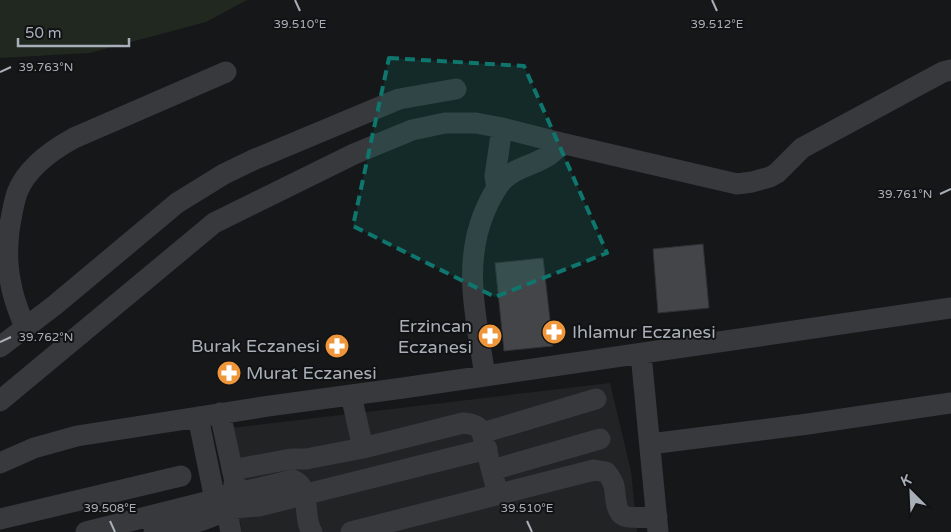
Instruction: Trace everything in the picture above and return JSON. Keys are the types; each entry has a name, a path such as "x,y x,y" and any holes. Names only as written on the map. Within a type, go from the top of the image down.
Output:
{"street":[{"path":"0,401 214,223 354,154 412,130 445,123 476,123 737,184 770,177 777,173 802,148 943,72 951,70"},
{"path":"24,328 11,286 8,239 18,191 33,169 52,151 74,138 226,72"},
{"path":"0,347 55,305 177,203 200,188 253,160 399,99 456,89"},
{"path":"399,99 412,130"},
{"path":"497,188 495,176 502,128"},
{"path":"485,376 472,280 475,242 481,221 497,188 511,174 554,152 560,143"},
{"path":"0,463 34,448 77,436 951,308"},
{"path":"351,532 594,470 606,472 610,477 614,485 618,509 621,514 658,524 641,354"},
{"path":"350,395 362,448"},
{"path":"97,496 97,531 210,501 259,506 304,495 484,441 596,399"},
{"path":"650,444 808,424 951,403"},
{"path":"154,532 216,515 227,503 235,482 220,414"},
{"path":"198,417 213,490 227,503 231,532"},
{"path":"232,470 291,458 306,459 362,448 464,423 476,426 481,430 498,495"},
{"path":"492,470 600,438"},
{"path":"0,519 181,476"},
{"path":"304,495 308,525 312,532"}],"highlighted area":[{"path":"389,58 524,66 607,253 495,297 353,226"}],"shaded area":[{"path":"0,0 247,0 206,22 90,53 0,58"},
{"path":"610,383 631,471 637,532 242,532 223,429"}],"building":[{"path":"703,244 709,308 658,313 653,249"},
{"path":"543,258 553,346 504,351 495,263"}],"place":[{"name":"Ihlamur Eczanesi","path":"554,332"},
{"name":"Erzincan Eczanesi","path":"490,336"},
{"name":"Burak Eczanesi","path":"337,346"},
{"name":"Murat Eczanesi","path":"229,373"}]}
